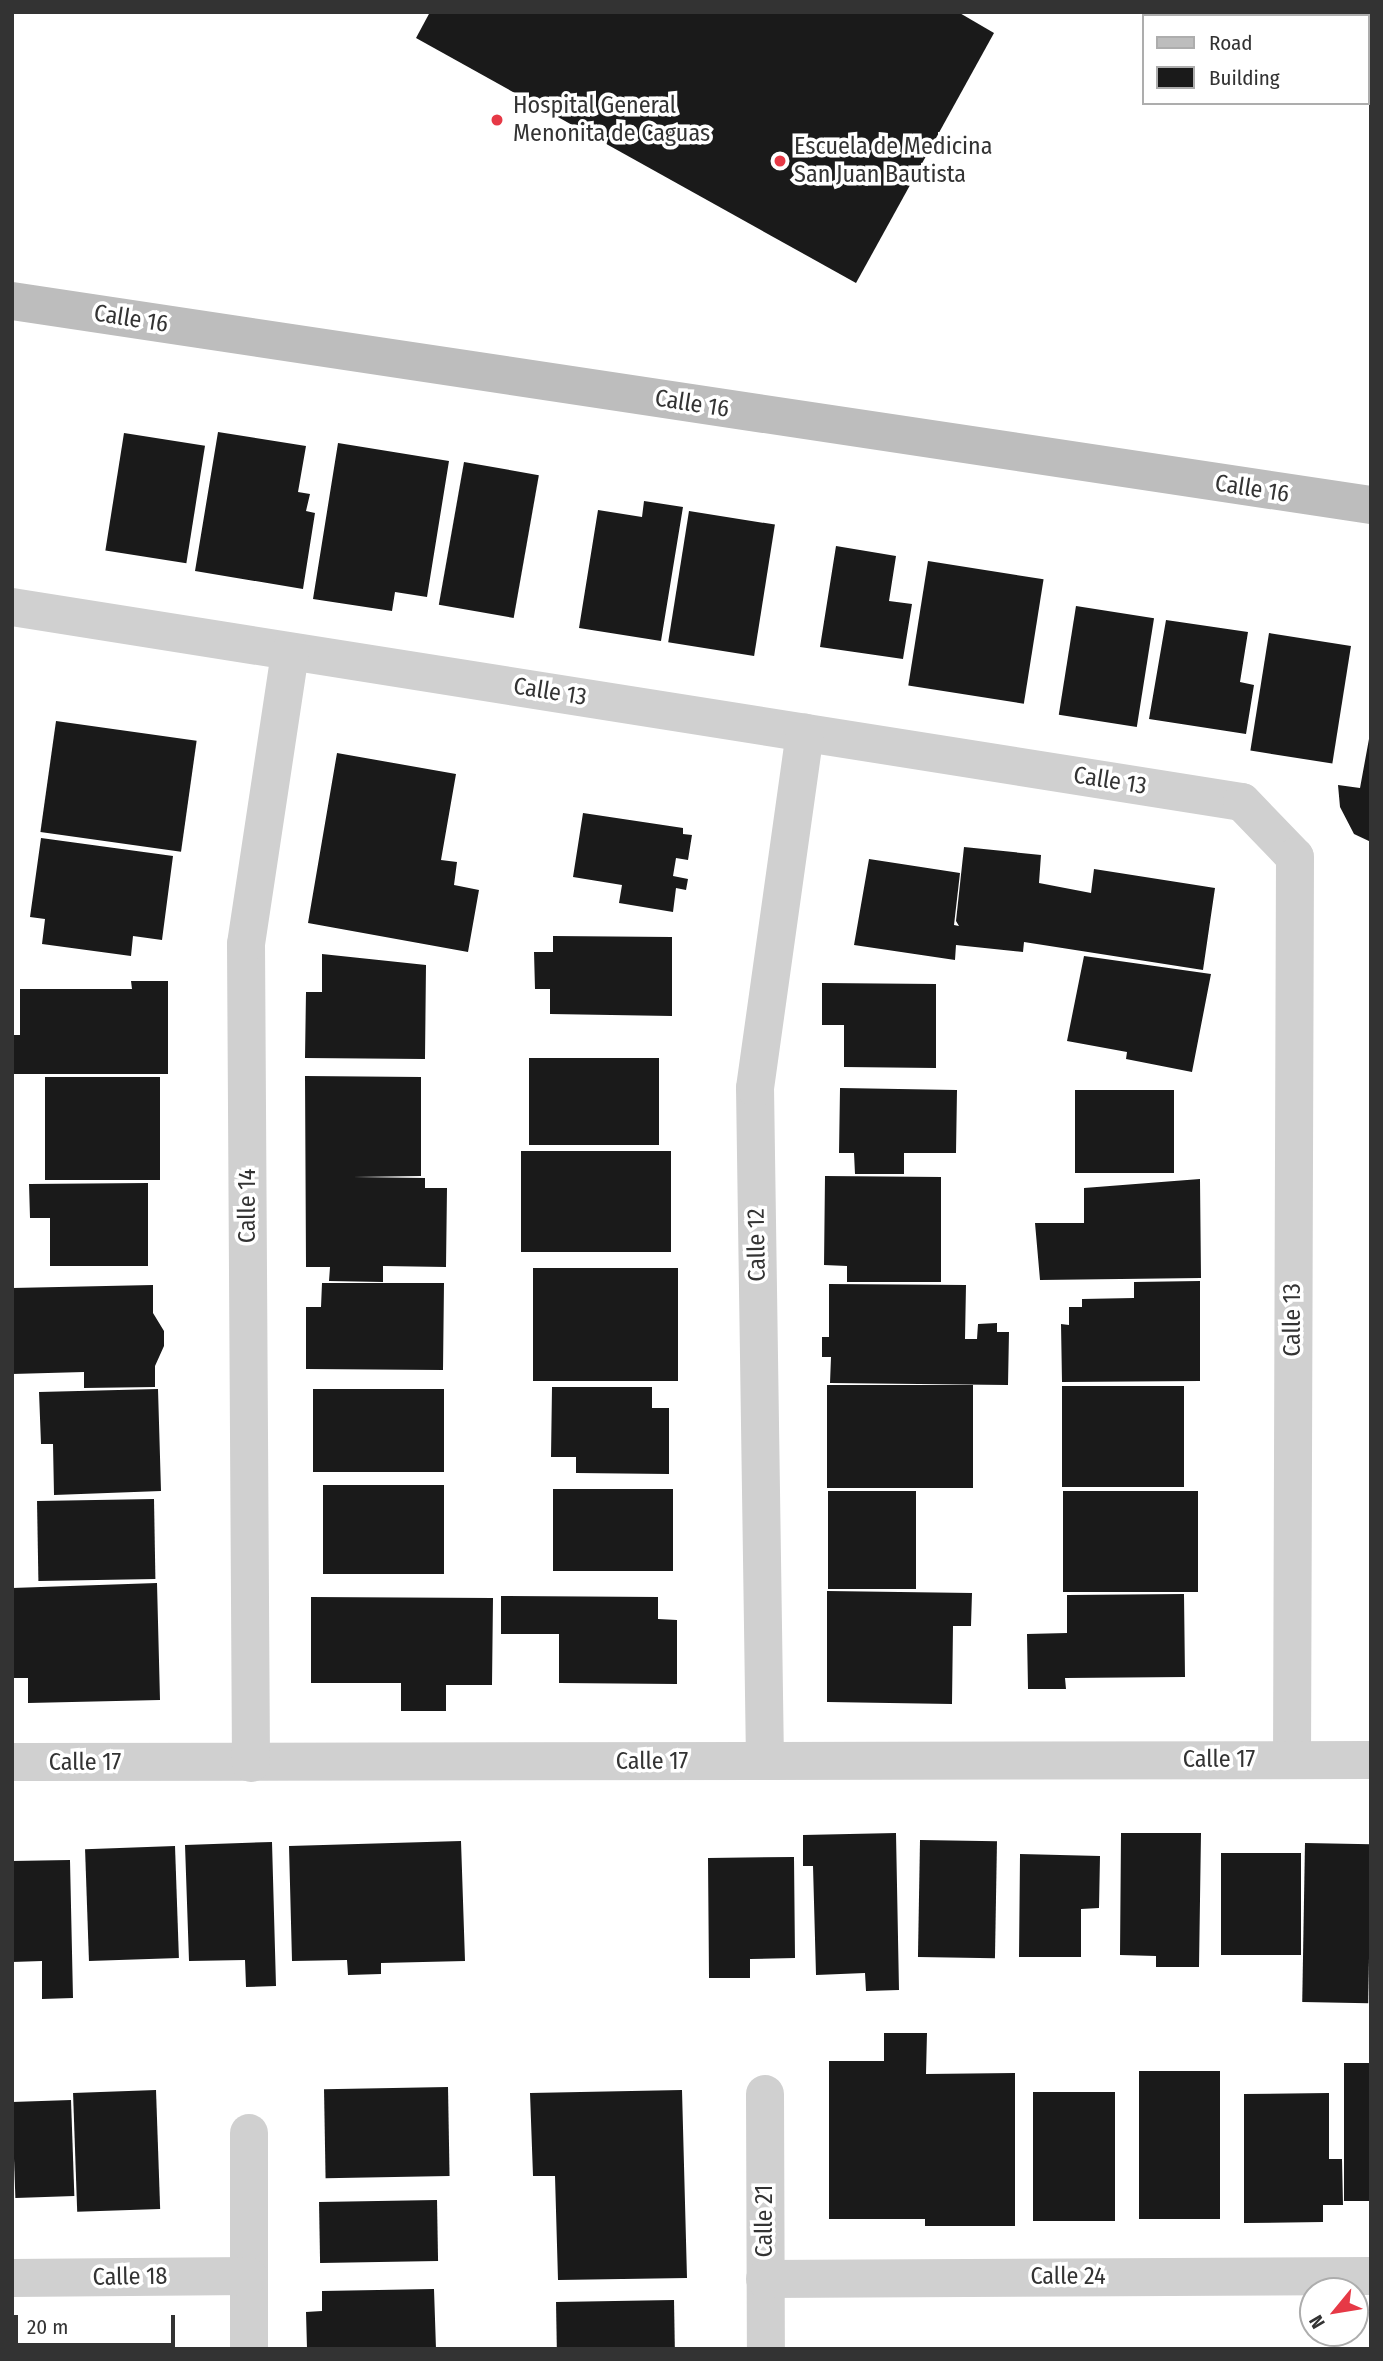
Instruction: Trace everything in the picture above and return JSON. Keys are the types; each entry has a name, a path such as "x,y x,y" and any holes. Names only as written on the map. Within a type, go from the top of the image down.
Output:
{"street":[{"name":"Calle 16","path":"12,301 1371,505"},
{"name":"Calle 13","path":"12,607 1242,802 1295,857 1292,1759"},
{"name":"Calle 14","path":"251,1763 246,944 290,652"},
{"name":"Calle 12","path":"765,1761 755,1088 805,732"},
{"name":"Calle 17","path":"12,1762 1371,1760"},
{"name":"Calle 21","path":"765,2094 766,2349"},
{"path":"249,2133 249,2349"},
{"name":"Calle 18","path":"12,2278 248,2276"},
{"name":"Calle 24","path":"765,2278 1371,2276"}],"building":[{"name":"Escuela de Medicina San Juan Bautista","path":"430,12 958,12 994,33 856,283 416,38"},
{"path":"218,432 306,446 298,492 310,494 306,511 315,513 303,589 195,571"},
{"path":"124,433 205,446 186,563 105,551"},
{"path":"338,443 449,461 427,597 395,592 392,611 313,599"},
{"path":"464,462 539,475 514,618 439,605"},
{"path":"644,501 683,507 661,641 579,628 598,510 642,517"},
{"path":"689,511 775,525 754,656 668,642"},
{"path":"836,546 896,556 889,601 912,604 903,659 820,647"},
{"path":"928,561 1044,579 1024,704 908,685"},
{"path":"1076,606 1154,618 1137,727 1059,715"},
{"path":"1166,620 1248,632 1240,682 1254,685 1246,734 1149,719"},
{"path":"1269,633 1351,646 1332,764 1250,751"},
{"path":"56,721 197,741 181,852 40,832"},
{"path":"1371,728 1371,842 1354,834 1340,807 1338,785 1360,788"},
{"path":"337,753 456,774 441,860 457,862 454,885 479,890 468,952 308,923"},
{"path":"583,813 683,828 683,834 692,835 688,860 676,858 673,876 688,879 686,890 676,888 673,912 619,903 622,885 573,877"},
{"path":"41,838 173,856 162,940 133,936 131,956 42,944 45,919 30,917"},
{"path":"964,847 1041,855 1039,883 1091,893 1094,869 1215,888 1203,970 1024,942 1023,952 956,945 955,960 854,945 869,859 960,873 954,925 959,926 956,921"},
{"path":"553,936 672,937 672,1016 550,1014 550,989 535,989 534,952 553,952"},
{"path":"322,954 426,965 425,1059 305,1058 306,992 322,992"},
{"path":"1084,956 1211,974 1192,1072 1126,1059 1127,1052 1067,1041"},
{"path":"131,981 168,981 168,1074 12,1074 12,1035 20,1035 20,989 132,989"},
{"path":"822,983 936,984 936,1068 844,1067 844,1025 822,1025"},
{"path":"529,1058 659,1058 659,1145 529,1145"},
{"path":"305,1076 421,1077 421,1176 353,1177 425,1178 425,1188 447,1188 446,1267 383,1266 383,1282 329,1281 330,1267 306,1267"},
{"path":"45,1077 160,1077 160,1180 45,1180"},
{"path":"840,1088 957,1090 956,1153 904,1153 904,1174 855,1174 854,1153 839,1153"},
{"path":"1075,1090 1174,1090 1174,1173 1075,1173"},
{"path":"521,1151 671,1151 671,1252 521,1252"},
{"path":"825,1176 941,1177 941,1282 847,1282 847,1266 824,1265"},
{"path":"1200,1179 1201,1278 1040,1280 1035,1223 1084,1223 1084,1188"},
{"path":"148,1183 148,1266 50,1266 50,1218 30,1218 29,1184"},
{"path":"533,1268 678,1268 678,1381 533,1381"},
{"path":"1200,1281 1200,1381 1062,1382 1061,1324 1069,1325 1069,1307 1082,1307 1082,1299 1134,1298 1134,1282"},
{"path":"322,1283 444,1283 443,1370 306,1369 306,1307 321,1307"},
{"path":"829,1284 966,1285 965,1339 977,1339 978,1324 997,1323 997,1332 1009,1332 1008,1385 830,1383 831,1357 822,1357 822,1337 829,1337"},
{"path":"153,1285 153,1313 164,1331 164,1346 155,1366 155,1387 84,1388 84,1372 12,1374 12,1288"},
{"path":"827,1385 973,1385 973,1488 827,1488"},
{"path":"1062,1386 1184,1386 1184,1487 1062,1487"},
{"path":"552,1387 652,1387 652,1408 669,1408 669,1474 576,1473 576,1457 551,1457"},
{"path":"158,1389 161,1491 54,1495 53,1444 41,1444 39,1392"},
{"path":"313,1389 444,1389 444,1472 313,1472"},
{"path":"323,1485 444,1485 444,1574 323,1574"},
{"path":"553,1489 673,1489 673,1571 553,1571"},
{"path":"828,1491 916,1491 916,1589 828,1589"},
{"path":"1063,1491 1198,1491 1198,1592 1063,1592"},
{"path":"154,1499 155,1579 38,1581 37,1501"},
{"path":"157,1583 160,1700 28,1703 28,1678 12,1678 12,1588"},
{"path":"827,1591 972,1593 971,1626 953,1626 952,1704 827,1702"},
{"path":"1184,1594 1185,1677 1065,1678 1066,1689 1028,1689 1027,1634 1067,1633 1067,1595"},
{"path":"501,1596 658,1597 658,1619 677,1620 677,1684 559,1683 559,1634 501,1634"},
{"path":"311,1597 493,1598 492,1685 446,1685 446,1711 401,1711 401,1683 311,1683"},
{"path":"896,1833 899,1990 866,1991 865,1973 816,1975 813,1866 803,1866 803,1835"},
{"path":"1121,1833 1201,1833 1199,1967 1156,1967 1156,1956 1120,1955"},
{"path":"920,1840 997,1841 995,1958 918,1957"},
{"path":"461,1841 465,1961 381,1963 381,1974 348,1975 347,1960 292,1961 289,1846"},
{"path":"272,1842 276,1986 246,1987 245,1960 189,1961 185,1845"},
{"path":"1305,1843 1371,1844 1368,2003 1302,2002"},
{"path":"175,1846 179,1958 89,1961 85,1849"},
{"path":"1221,1853 1301,1853 1301,1955 1221,1955"},
{"path":"1020,1854 1100,1856 1099,1908 1081,1909 1081,1957 1019,1957"},
{"path":"794,1857 795,1958 750,1959 750,1978 709,1978 708,1858"},
{"path":"70,1860 73,1998 42,1999 42,1961 12,1962 12,1861"},
{"path":"884,2033 927,2033 926,2074 1015,2073 1015,2226 925,2226 925,2219 829,2219 829,2061 884,2061"},
{"path":"1344,2063 1371,2063 1371,2201 1344,2201"},
{"path":"1139,2071 1220,2071 1220,2219 1139,2219"},
{"path":"448,2087 450,2176 326,2178 324,2089"},
{"path":"156,2090 160,2209 77,2212 73,2093"},
{"path":"682,2090 687,2278 558,2280 555,2176 533,2176 530,2093"},
{"path":"1033,2092 1115,2092 1115,2221 1033,2221"},
{"path":"1329,2093 1329,2159 1342,2159 1343,2205 1323,2205 1323,2222 1244,2223 1244,2094"},
{"path":"71,2100 74,2196 15,2198 12,2102"},
{"path":"437,2200 438,2261 320,2263 319,2202"},
{"path":"434,2289 436,2349 307,2349 306,2312 322,2311 322,2291"},
{"path":"674,2300 675,2349 557,2349 556,2302"}],"place":[{"name":"Hospital General Menonita de Caguas","path":"497,120"},
{"name":"Escuela de Medicina San Juan Bautista","path":"780,161"}]}
